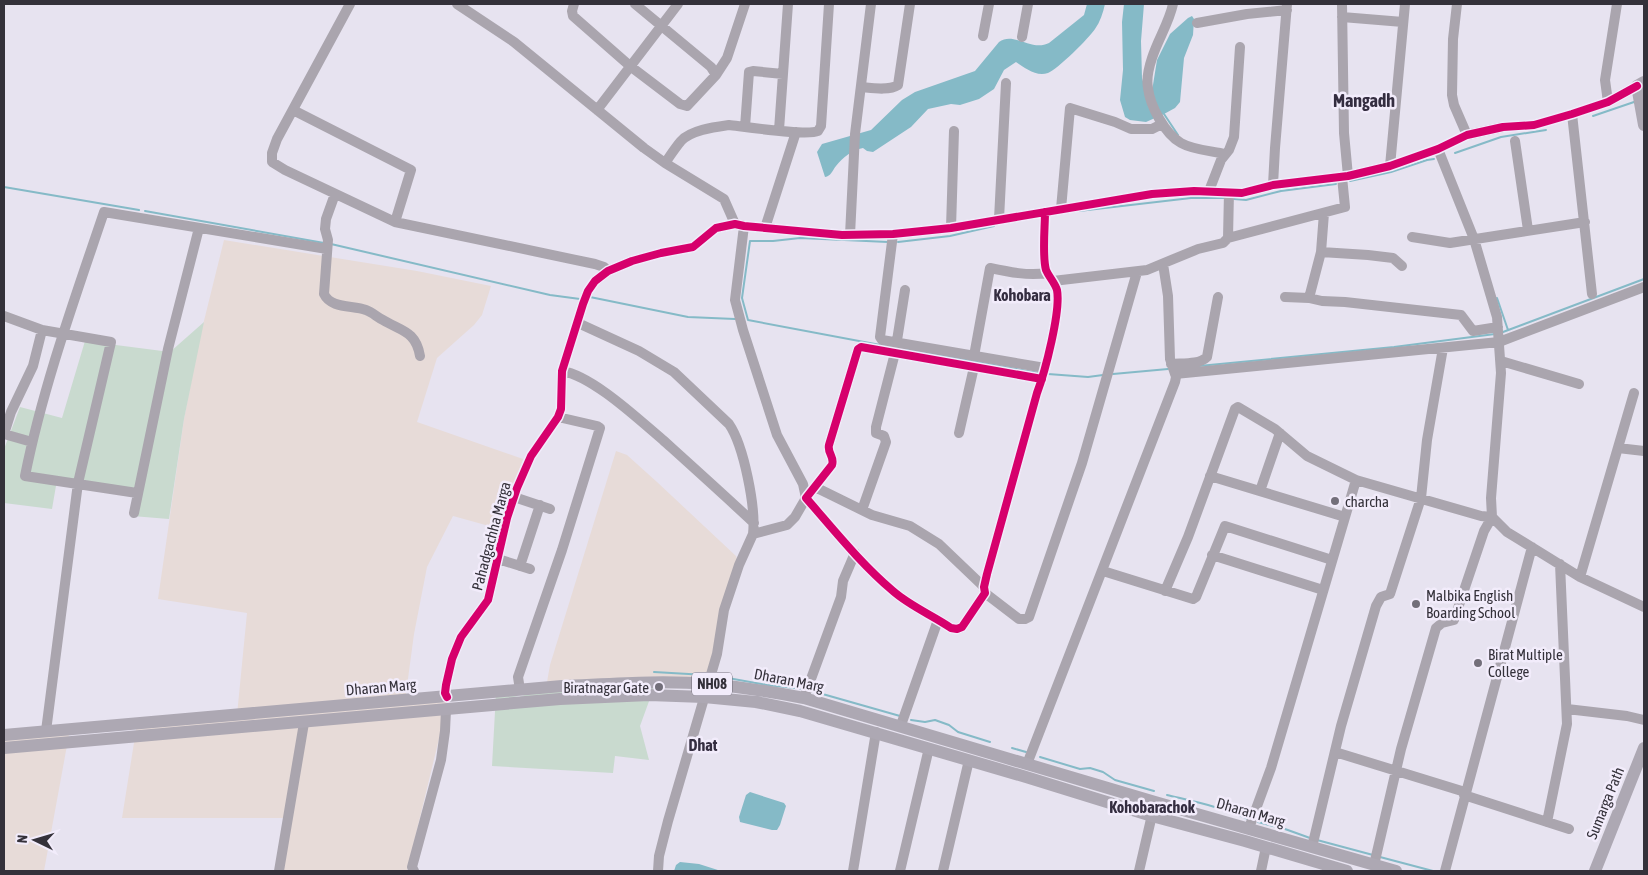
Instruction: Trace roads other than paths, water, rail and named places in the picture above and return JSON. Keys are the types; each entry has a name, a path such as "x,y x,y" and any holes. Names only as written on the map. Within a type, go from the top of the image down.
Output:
{"main road":[{"path":"1641,89 1644,120"},
{"name":"Dharan Marg","path":"4,735 562,686 651,682 707,684 759,689 804,698 901,725 1155,802 1396,871"},
{"name":"Dharan Marg","path":"4,748 560,699 649,695 704,697 756,702 800,710 1152,816 1347,871"},
{"name":"Sumarga Path","path":"1595,871 1644,750"}],"street":[{"path":"350,4 277,139 272,154 272,162 395,222 595,264 604,267 608,271"},
{"path":"457,4 473,8 665,163 724,199 740,225 735,300 743,330 777,435 803,484 806,498 855,553 893,591 951,628 957,629 962,627 985,590 1045,368 1057,302 1057,290 1045,262 1045,212"},
{"path":"574,4 573,16 630,66 683,106 690,105 716,75 727,58 745,4"},
{"path":"634,4 711,67 716,75"},
{"path":"597,110 678,4"},
{"path":"779,130 788,4"},
{"path":"665,163 687,136 719,126 816,133 820,129 829,4"},
{"path":"850,235 855,134 871,4"},
{"path":"861,87 895,87 898,85 910,4"},
{"path":"983,36 990,4"},
{"path":"1022,37 1028,4"},
{"path":"1173,4 1167,25 1156,46 1148,79 1148,90 1161,123 1172,137 1184,145 1225,154"},
{"path":"959,433 974,362 990,268 1013,273 1039,274 1050,277 1137,272 1163,264 1198,249 1223,243 1228,238 1345,207 1342,4"},
{"path":"1390,166 1404,4"},
{"path":"1457,4 1453,39 1452,95 1454,105 1467,135"},
{"path":"1608,102 1604,80 1616,4"},
{"path":"1197,23 1287,7 1273,185"},
{"path":"1342,17 1403,22"},
{"path":"1209,191 1221,160 1232,145 1234,137 1240,47"},
{"path":"745,127 749,72 783,74"},
{"path":"998,219 1006,84"},
{"path":"740,225 850,235 894,234 951,228 1152,194 1194,190 1242,193 1273,185 1345,176 1390,166 1438,149 1467,135 1503,127 1534,125 1608,102 1641,89"},
{"path":"1061,210 1070,108 1131,129 1152,129 1161,123"},
{"path":"293,110 411,170 395,222"},
{"path":"1572,114 1592,294"},
{"path":"951,228 954,131"},
{"path":"765,228 796,132"},
{"path":"1515,141 1528,230"},
{"path":"1374,865 1400,749 1436,628 1442,623 1454,620 1484,531 1492,517 1491,498 1500,399 1501,361 1497,316 1474,239 1438,149"},
{"path":"1228,238 1229,192"},
{"path":"335,194 326,219 325,229 327,244 324,290 326,298 338,304 366,309 384,321 405,330 419,348 420,356"},
{"path":"137,493 25,476 32,442 63,334 104,212 200,228 327,244"},
{"path":"1309,298 1321,252 1324,212"},
{"path":"1412,237 1450,243 1585,222"},
{"name":"Pahadgachha Marga","path":"447,697 445,693 446,685 452,659 461,637 488,600 514,497 531,456 558,417 561,409 562,371 588,291 595,281 608,271 632,261 693,247 716,228 740,225"},
{"path":"134,513 168,350 200,228"},
{"path":"894,234 880,337 896,348"},
{"path":"1321,252 1393,258 1402,266"},
{"path":"1027,764 1175,382 1175,374 1170,359 1168,296 1163,264"},
{"path":"815,487 872,515 910,526 939,544 985,590 1019,619 1024,620 1029,617 1082,463 1137,272"},
{"path":"1175,374 1499,342 1644,287"},
{"path":"862,510 886,442 884,436 876,433 876,427 896,348 905,290"},
{"path":"1171,364 1205,360 1218,297"},
{"path":"1285,298 1309,298 1322,301 1461,315 1473,331 1498,328"},
{"path":"4,316 42,330 110,342 78,483 46,731"},
{"path":"578,324 639,351 674,372 729,424 736,433 754,508 753,534 739,564 724,610 717,654 668,821 659,856 658,871"},
{"path":"32,442 4,434 11,412 33,366 42,330"},
{"path":"753,534 787,525 795,517 806,498 833,462 828,451 829,445 858,349 896,348 974,362 1042,379"},
{"path":"1312,847 1335,752 1376,606 1381,597 1390,594 1421,498 1427,440 1443,348"},
{"path":"1501,361 1579,384"},
{"path":"974,362 1045,368"},
{"path":"562,371 572,373 588,381 626,409 754,523"},
{"path":"1580,576 1634,393"},
{"path":"1165,591 1188,537 1235,409 1242,408 1280,433 1307,456 1356,480 1481,516 1492,517 1507,532 1580,576 1644,608"},
{"path":"520,690 518,677 562,550 600,428 558,417"},
{"path":"1260,491 1280,433"},
{"path":"1618,448 1644,451"},
{"path":"1210,476 1345,517"},
{"path":"1250,828 1271,768 1356,480"},
{"path":"498,559 525,567 545,507 514,497"},
{"path":"1103,571 1186,598 1195,598 1225,526 1332,560"},
{"path":"1445,871 1532,547"},
{"path":"804,698 841,597 843,581 855,553"},
{"path":"1212,555 1323,590"},
{"path":"1547,822 1567,724 1560,564"},
{"path":"901,725 938,620"},
{"path":"414,871 412,867 444,745 446,710"},
{"path":"1567,710 1627,716 1644,720"},
{"path":"279,871 304,723"},
{"path":"853,871 876,732"},
{"path":"900,871 930,748"},
{"path":"1335,752 1396,770 1569,829"},
{"path":"943,871 968,760"},
{"path":"1139,871 1155,802"},
{"path":"1261,871 1266,847"}],"water":[{"path":"1087,4 1105,4 1098,23 1080,46 1052,71 1044,74 1035,73 1016,62 1004,70 994,89 979,99 960,105 951,104 928,109 911,127 873,152 863,148 848,154 825,177 817,152 822,144 871,130 902,100 915,92 975,71 999,42 1005,39 1036,45 1049,43 1084,15"},
{"path":"1124,4 1144,4 1141,41 1142,78 1144,85 1152,91 1157,60 1170,34 1188,18 1192,16 1194,19 1193,35 1184,58 1180,102 1175,108 1146,122 1130,120 1125,117 1120,100 1123,70 1122,22"},
{"path":"750,792 784,803 786,806 777,830 740,822 739,817 746,795"},
{"path":"680,862 699,864 721,871 674,871 676,865"}],"waterway":[{"path":"1593,116 1634,102"},
{"path":"1164,114 1178,135"},
{"path":"1455,153 1501,137 1546,130"},
{"path":"1350,181 1391,172 1434,159"},
{"path":"1234,199 1246,200 1281,191 1336,184"},
{"path":"4,187 139,210"},
{"path":"1079,211 1191,198 1225,198"},
{"path":"145,211 324,243"},
{"path":"898,242 950,236 994,226"},
{"path":"888,242 800,238 750,241 742,298 748,320 891,347"},
{"path":"331,244 550,295 580,299"},
{"path":"1503,332 1644,279"},
{"path":"590,297 688,317 735,319"},
{"path":"1497,298 1508,330"},
{"path":"1199,366 1394,347 1495,334"},
{"path":"899,348 1039,373"},
{"path":"1113,374 1168,369"},
{"path":"1048,374 1088,377 1103,375"},
{"path":"654,672 706,675"},
{"path":"717,676 767,685 804,689"},
{"path":"812,691 900,716"},
{"path":"911,720 925,722 935,720 949,725 958,732 990,742"},
{"path":"1012,748 1026,752"},
{"path":"1040,757 1080,769 1090,768 1103,772 1115,780 1154,791"},
{"path":"1167,795 1218,808 1248,819"},
{"path":"1258,822 1310,838"},
{"path":"1317,840 1373,855"},
{"path":"1380,857 1433,871"}],"place":[{"name":"charcha","path":"1335,501"},
{"name":"Malbika English Boarding School","path":"1416,604"},
{"name":"Birat Multiple College","path":"1478,663"},
{"name":"Biratnagar Gate","path":"659,687"}],"district":[{"name":"Mangadh","path":"1364,100"},
{"name":"Kohobara","path":"1022,295"},
{"name":"Dhat","path":"703,745"},
{"name":"Kohobarachok","path":"1152,807"}]}
